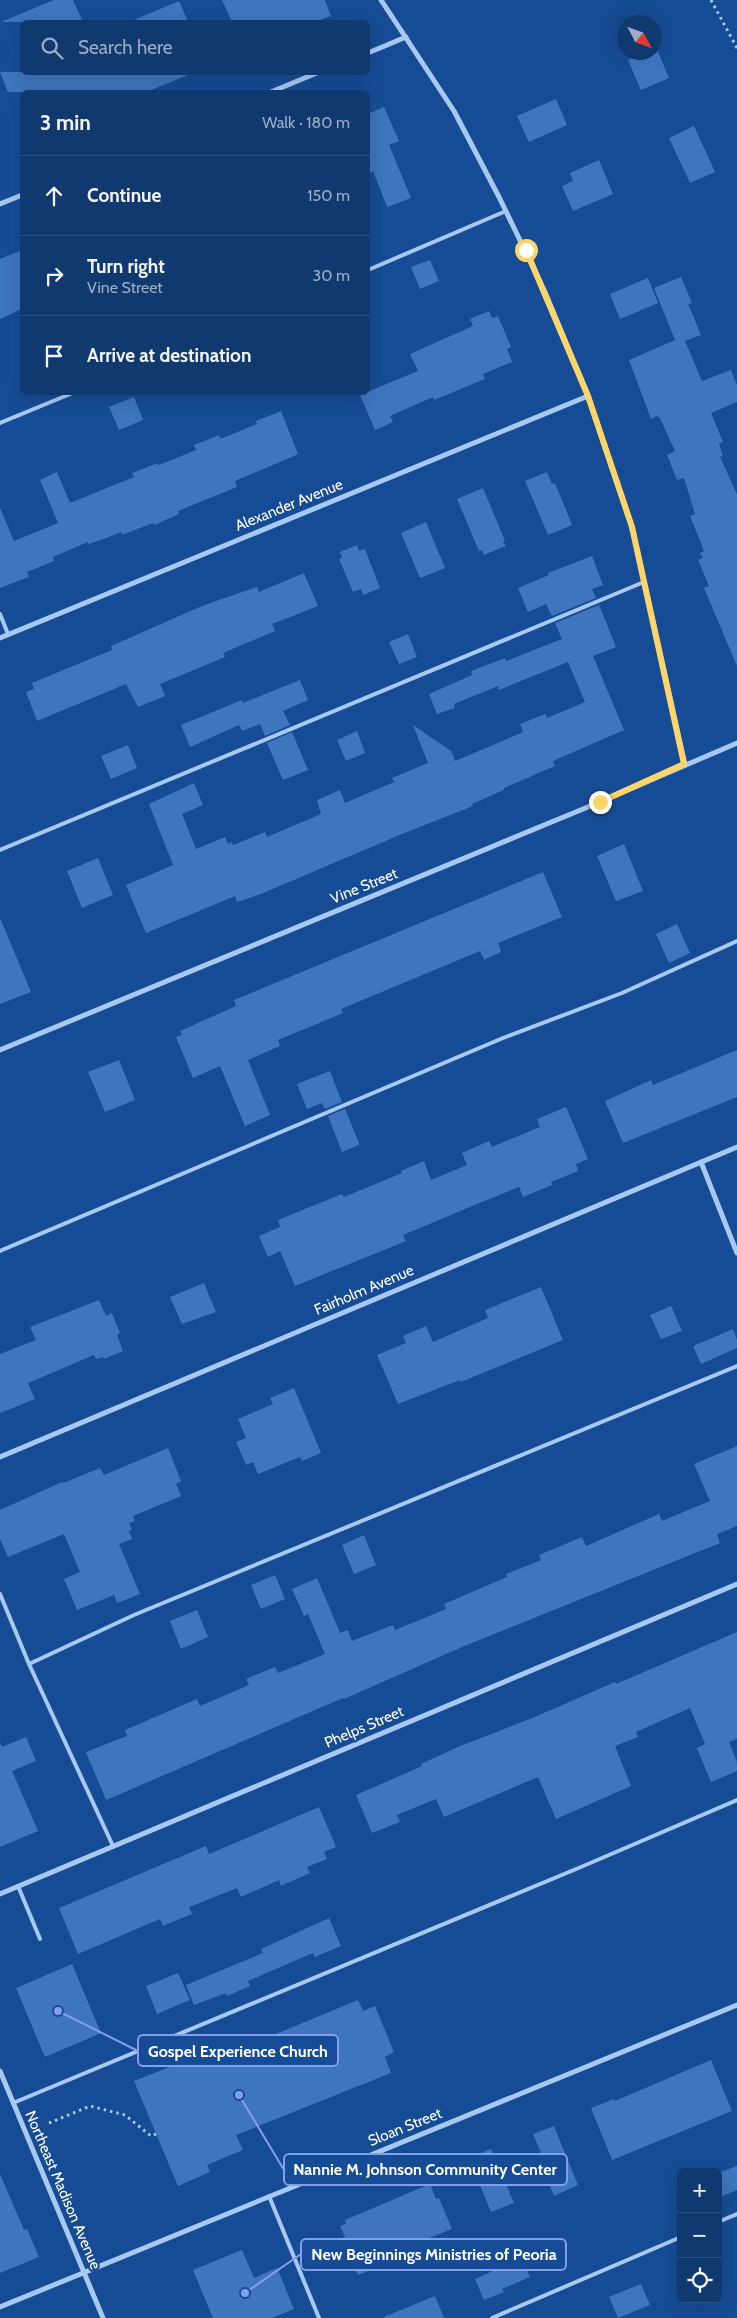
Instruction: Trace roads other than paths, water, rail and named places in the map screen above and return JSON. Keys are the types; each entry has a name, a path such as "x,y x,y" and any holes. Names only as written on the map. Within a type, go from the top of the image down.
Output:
{"street":[{"path":"381,0 454,112 506,211 545,292 588,396 632,527 684,764"},
{"path":"370,52 406,37"},
{"path":"276,90 313,75"},
{"path":"0,204 20,196"},
{"name":"Alexander Avenue","path":"0,638 588,396"},
{"name":"Vine Street","path":"0,1050 591,806 684,764 737,743"},
{"name":"Fairholm Avenue","path":"0,1457 737,1147"},
{"path":"701,1162 737,1253"},
{"name":"Phelps Street","path":"0,1894 737,1584"},
{"name":"Sloan Street","path":"0,2307 737,2005"},
{"name":"Northeast Madison Avenue","path":"0,2071 103,2318"}],"lane":[{"path":"370,269 506,211"},
{"path":"0,424 67,395"},
{"path":"0,850 644,582"},
{"path":"0,614 8,634"},
{"path":"0,1250 486,1045 622,993 737,941"},
{"path":"29,1664 134,1615 737,1366"},
{"path":"0,1594 29,1664 113,1846"},
{"path":"13,2103 581,1867 737,1800"},
{"path":"18,1886 40,1939"},
{"path":"269,2196 319,2318"},
{"path":"722,2220 737,2214"},
{"path":"492,2318 677,2239"}],"place":[{"name":"Gospel Experience Church","path":"58,2011"},
{"name":"Nannie M. Johnson Community Center","path":"239,2095"},
{"name":"New Beginnings Ministries of Peoria","path":"245,2293"}]}
